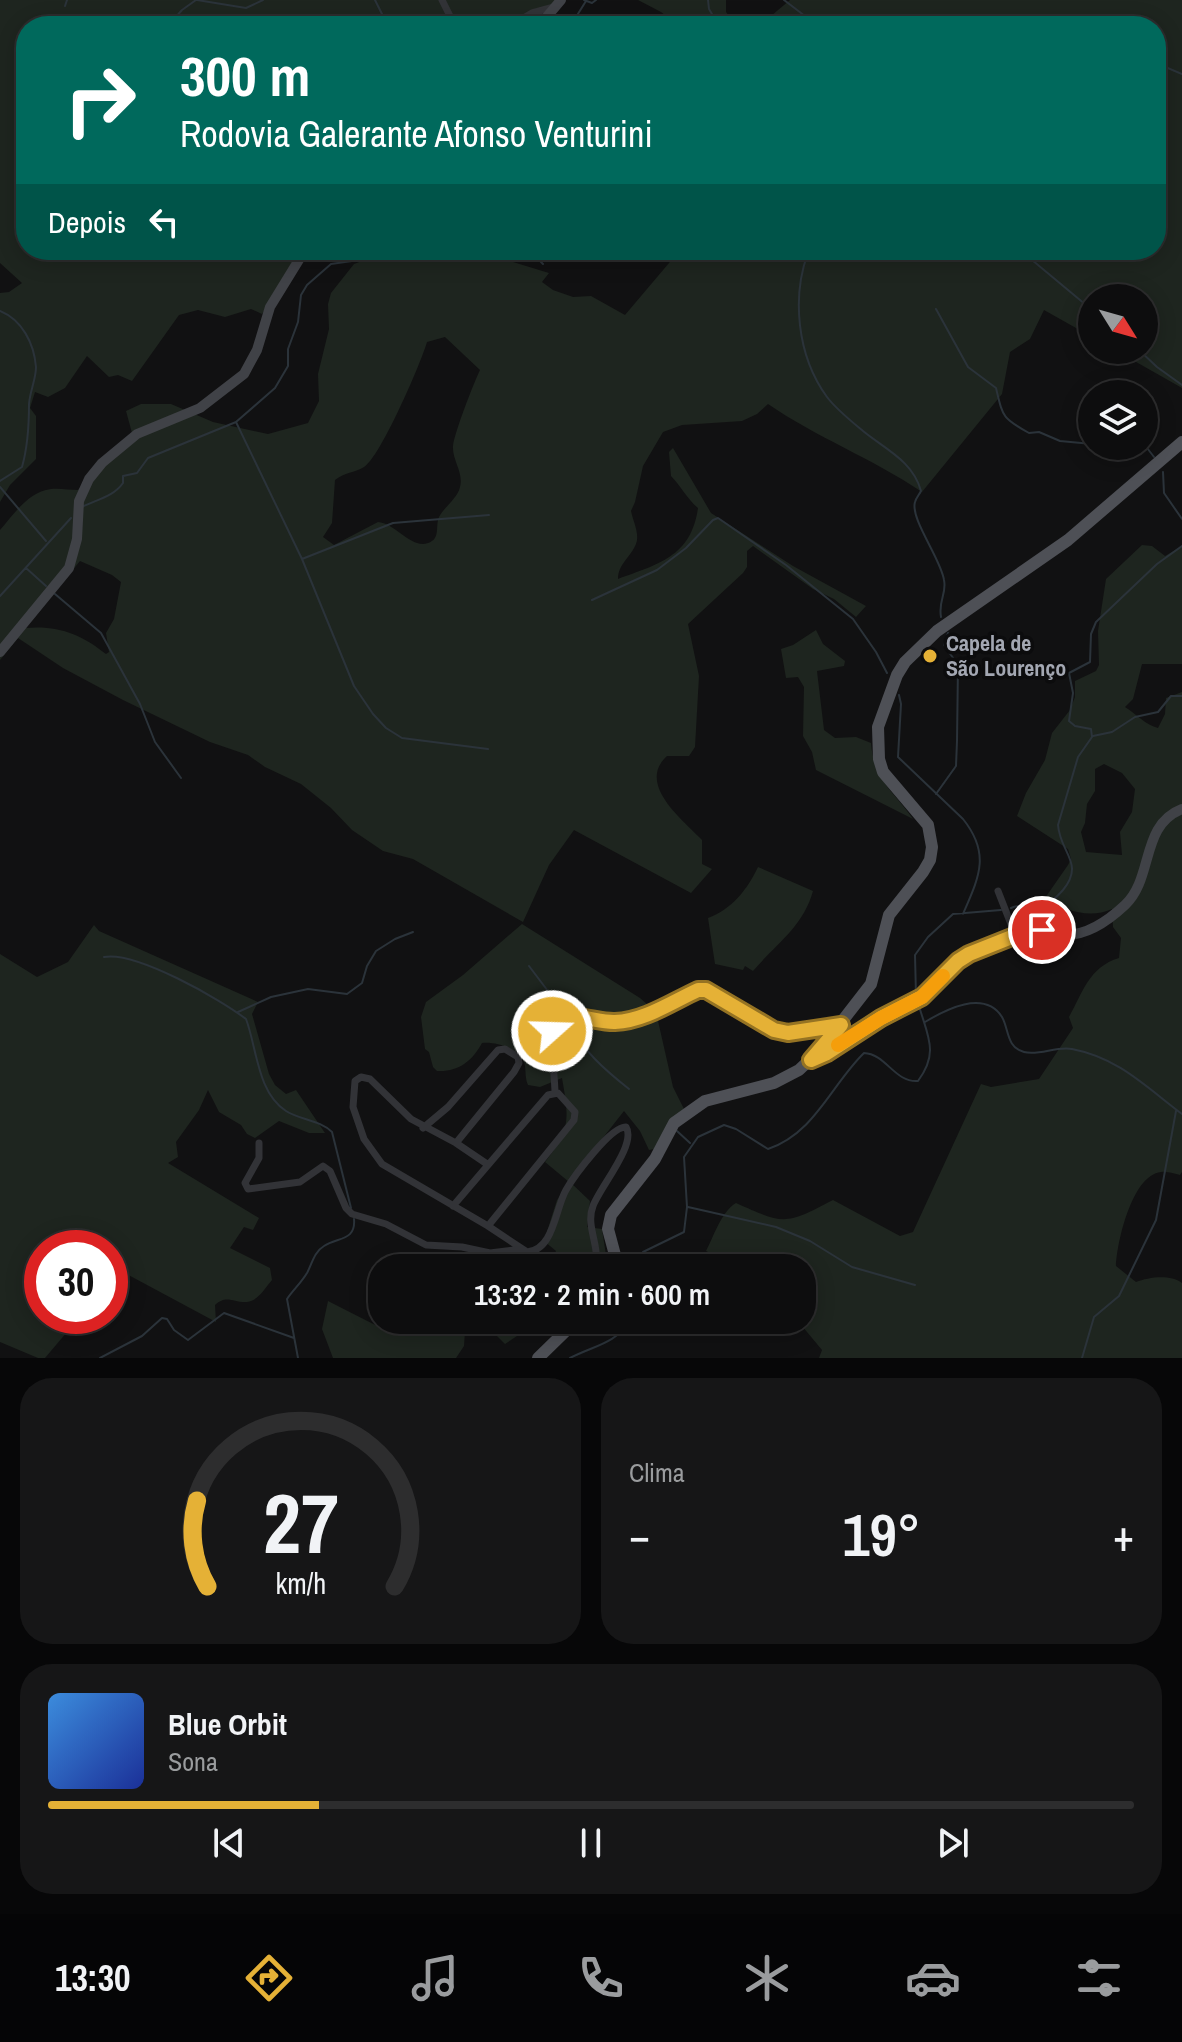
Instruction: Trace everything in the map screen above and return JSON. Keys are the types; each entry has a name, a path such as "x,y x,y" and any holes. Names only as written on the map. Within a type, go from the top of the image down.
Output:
{"main road":[{"path":"615,1254 608,1229 611,1215 655,1159 674,1123 705,1101 774,1083 799,1070 841,1025 871,984 889,915 923,872 930,860 932,847 928,825 883,772 879,759 878,727 897,675 905,662 937,631 1068,540 1182,442"},
{"path":"538,1358 560,1334"}],"street":[{"path":"527,16 557,3"},
{"path":"0,652 69,568 77,539 79,501 89,479 110,456 137,434 200,408 244,374 257,350 270,307 299,260"},
{"path":"811,1060 922,997 969,954 1034,929 1064,934 1080,932 1115,913 1128,903 1138,888 1156,831 1167,818 1182,809"},
{"path":"998,891 1016,937"},
{"path":"488,1226 574,1120 575,1112 555,1093 552,1031 560,1019 566,1017 599,1022 636,1019 698,990 713,992 774,1030 788,1033 841,1025"},
{"path":"423,1128 448,1107 496,1051 505,1049 518,1057 519,1063 514,1072 456,1143"},
{"path":"487,1164 456,1143 423,1128 373,1080 358,1078 353,1085 353,1107 364,1139 377,1160 521,1249"},
{"path":"453,1206 548,1095 555,1093"},
{"path":"259,1143 259,1158 245,1183 248,1189 300,1182 323,1166 330,1171 346,1208 352,1214 386,1224 426,1245 462,1247 490,1253 521,1249 534,1251 547,1239 568,1187 600,1145 623,1126 628,1129 629,1136 621,1158 592,1207 589,1221 596,1254"}],"shaded area":[{"path":"0,0 563,0 530,16 16,16 16,260 299,260 262,314 251,309 225,317 198,310 179,315 132,381 118,375 109,377 87,356 65,388 48,397 35,392 30,408 36,416 36,459 10,485 0,502 0,293 9,292 22,283 0,263"},
{"path":"638,0 726,0 729,16 666,16"},
{"path":"790,0 1182,0 1182,388 1140,364 1158,364 1158,284 1078,284 1078,329 1044,310 1030,339 1010,352 1002,394 922,492 768,404 742,421 682,425 663,432 643,466 631,511 637,540 620,569 618,579 670,556 688,538 694,525 698,508 671,476 669,452 673,448 711,513 793,566 866,606 856,617 753,546 747,551 747,567 743,573 688,624 699,676 695,747 689,756 667,756 659,767 657,778 659,790 666,801 702,840 702,864 712,869 691,893 574,830 549,865 523,922 413,859 383,851 352,830 301,784 248,755 210,742 123,700 63,668 18,638 0,660 0,530 16,511 28,499 43,491 78,490 132,433 126,411 141,404 171,404 213,422 268,434 308,423 319,401 318,374 329,329 331,293 354,264 365,260 510,260 549,273 542,282 553,290 573,297 591,296 625,315 672,260 1166,260 1166,16 771,16","holes":["445,337 480,370 453,446 460,487 439,517 435,539 422,544 415,542 378,522 334,545 323,537 332,523 335,480 364,467 380,447 427,342","80,561 121,582 114,619 106,633 109,652 106,654 68,632 25,628"]},
{"path":"1142,545 1152,546 1165,556 1182,546 1182,664 1142,664 1133,699 1125,707 1158,728 1165,714 1166,698 1182,692 1182,1172 1180,1175 1161,1172 1142,1185 1128,1211 1116,1266 1136,1282 1159,1277 1182,1283 1182,1358 819,1358 822,1350 809,1334 816,1334 816,1254 712,1254 706,1251 726,1212 736,1203 765,1215 785,1219 833,1200 900,1236 913,1232 981,1084 991,1087 1039,1079 1073,1028 1069,1017 1088,982 1100,968 1119,958 1121,938 1113,927 1112,909 1095,913 1078,912 1045,898 1071,859 1068,849 1017,816 1045,760 1052,733 1070,710 1075,697 1075,681 1096,671 1099,665 1098,631 1106,579","holes":["1104,764 1122,773 1135,789 1132,812 1120,832 1122,855 1086,852 1081,832 1087,804 1095,791 1095,769"]},
{"path":"816,630 823,644 845,661 844,666 817,671 824,730 835,738 856,737 871,743 880,776 913,819 816,770 812,752 803,736 804,687 798,677 786,678 781,649"},
{"path":"758,867 813,891 808,904 796,925 753,971 745,966 743,970 715,964 708,918 738,898"},
{"path":"522,924 640,998 656,1012 673,1087 684,1109 671,1120 654,1149 649,1150 640,1131 624,1111 569,1181 590,1201 587,1227 602,1229 606,1254 554,1254 556,1251 544,1241 557,1200 569,1182 545,1162 560,1141 566,1123 562,1078 540,1087 528,1085 520,1056 499,1044 482,1043 464,1064 452,1070 437,1071 433,1067 429,1052 425,1049 421,1017 426,1002"},
{"path":"94,925 99,931 258,1002 252,1014 269,1074 275,1085 286,1094 296,1090 325,1133 309,1133 279,1121 255,1138 219,1112 208,1090 199,1110 176,1142 178,1157 168,1163 259,1218 253,1230 244,1227 230,1248 270,1268 272,1280 251,1301 227,1299 215,1305 216,1322 128,1275 128,1230 24,1230 24,1334 65,1334 45,1358 38,1358 0,1342 0,954 37,977 68,962"},
{"path":"328,1301 368,1321 368,1334 465,1334 464,1346 456,1358 333,1358 322,1329"},
{"path":"495,1334 520,1334 505,1344"}],"waterway":[{"path":"65,6 67,0"},
{"path":"177,16 196,0"},
{"path":"197,0 246,8 263,0"},
{"path":"375,0 383,16"},
{"path":"584,0 592,3 596,0"},
{"path":"708,0 713,16"},
{"path":"784,0 805,16"},
{"path":"577,16 586,1"},
{"path":"1166,67 1182,74"},
{"path":"82,507 115,492 123,483 123,476 137,473 148,458 236,422 275,388 288,366 288,349 298,322 301,295 307,285 331,264 359,260"},
{"path":"539,260 543,264"},
{"path":"806,260 799,306 803,345 809,363 817,381 835,406 897,456 917,481 921,491 915,502 917,518 944,580 941,617"},
{"path":"1032,260 1078,298"},
{"path":"936,309 968,367 996,388 1002,411 1013,424 1029,433 1039,432 1060,441 1078,443"},
{"path":"0,311 15,320 26,333 36,367 22,467 0,481"},
{"path":"1154,364 1182,385"},
{"path":"236,422 302,559 354,686 373,714 386,728 402,738 488,749"},
{"path":"1163,472 1164,493 1182,519"},
{"path":"0,487 46,541"},
{"path":"302,559 393,523 489,515"},
{"path":"0,596 71,518"},
{"path":"592,600 657,570 718,518 786,565 853,619 887,673"},
{"path":"1092,737 1091,729 1075,726 1069,721 1073,693 1069,673 1090,662 1091,634 1096,622 1157,564 1182,546"},
{"path":"26,568 46,586"},
{"path":"55,594 101,633 140,704 155,742 181,778"},
{"path":"936,794 956,766 958,665 944,645 948,633"},
{"path":"899,695 898,757 963,819 977,843 980,866 963,914"},
{"path":"1093,736 1112,732 1135,717 1158,712 1171,696 1182,696"},
{"path":"1011,908 1045,905 1069,881 1072,865 1058,825 1078,757 1092,737"},
{"path":"916,996 915,955 928,937 953,914 1001,910"},
{"path":"238,1012 271,997 308,989 347,994 362,983 376,951 413,932"},
{"path":"104,957 136,961 177,978 246,1019 259,1069 276,1103 286,1111 332,1132 351,1208"},
{"path":"529,966 563,1011"},
{"path":"925,1022 964,1004 985,1004 1002,1017 1011,1042 1018,1050 1030,1053 1072,1049 1089,1053 1118,1066 1182,1114"},
{"path":"642,1254 684,1232 687,1207 684,1157 698,1137 724,1125 768,1149 784,1142 810,1120 864,1053 878,1058 903,1078 918,1081 930,1053 919,1006"},
{"path":"568,1022 595,1059 629,1089"},
{"path":"1082,1358 1094,1317 1119,1296 1156,1220 1176,1111"},
{"path":"677,1131 690,1143"},
{"path":"688,1207 776,1227 810,1241 852,1267 915,1285"},
{"path":"298,1358 287,1299 305,1277 318,1251 349,1235 354,1219"},
{"path":"100,1358 142,1336 162,1318 167,1319 174,1330 188,1340 224,1313 294,1338"},
{"path":"570,1358 618,1334"}],"slow traffic":[{"path":"838,1045 922,997 943,976"}],"place":[{"name":"Capela de São Lourenço","path":"930,656"}],"route":[{"path":"552,1031 555,1024 566,1017 599,1022 636,1019 698,990 706,990 774,1030 788,1033 841,1025 811,1060 922,997 969,954 1027,931 1042,930"}]}
